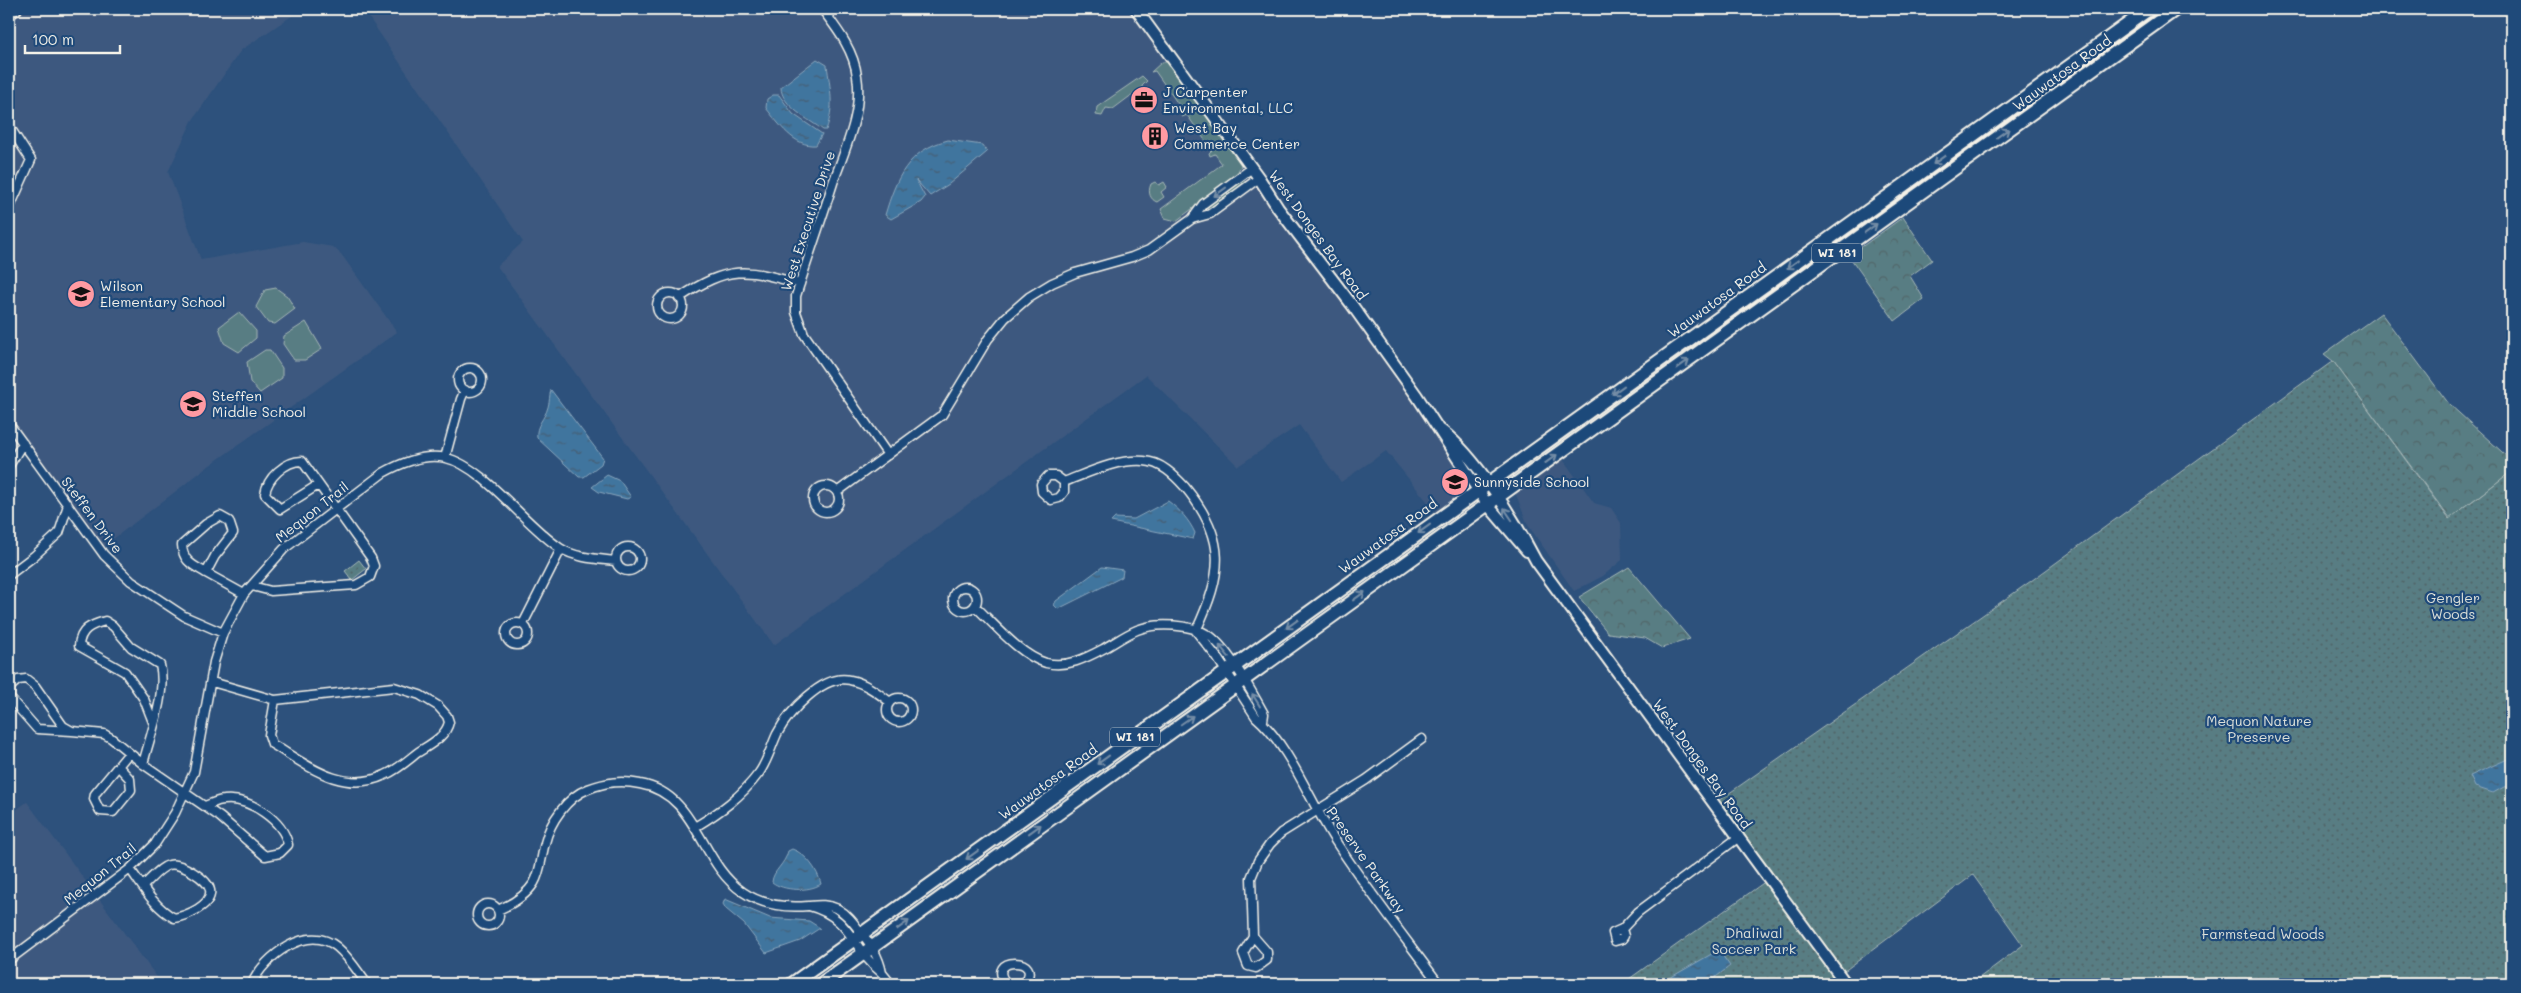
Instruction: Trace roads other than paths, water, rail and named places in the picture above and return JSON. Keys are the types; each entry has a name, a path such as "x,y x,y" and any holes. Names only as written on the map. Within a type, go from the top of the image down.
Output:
{"main road":[{"name":"Wauwatosa Road","path":"821,984 1438,540 1544,442 2149,9"},
{"name":"Wauwatosa Road","path":"792,984 1229,668 1487,494 2176,9"}],"street":[{"path":"9,14 16,9"},
{"name":"West Executive Drive","path":"822,9 843,37 852,56 859,94 853,124 796,296 796,312 804,334 888,455"},
{"name":"West Donges Bay Road","path":"1136,9 1252,168 1278,208 1352,305 1441,430 1460,447 1487,494 1846,984"},
{"path":"9,126 31,160 9,209"},
{"path":"837,492 942,415 988,339 1020,303 1052,283 1149,250 1192,219 1203,204 1252,168"},
{"path":"1192,219 1210,214 1259,178"},
{"path":"680,298 723,275 740,272 754,271 800,284"},
{"path":"445,458 465,390"},
{"name":"Steffen Drive","path":"9,424 104,555 131,581 184,616 223,634"},
{"path":"9,466 23,443"},
{"name":"Mequon Trail","path":"9,960 130,869 155,844 185,794 200,749 214,662 223,634 244,594 284,549 399,464 416,459 445,458 474,472 561,549 580,555 616,561"},
{"path":"252,586 271,591 356,585 366,581 373,571 371,558 302,462 295,461 269,480 265,494 280,510 318,485"},
{"path":"1064,482 1118,462 1131,461 1147,461 1164,468 1178,480 1205,515 1216,548 1218,568 1214,587 1196,631"},
{"path":"9,575 34,556 59,532 68,505"},
{"path":"206,573 215,556 233,533 230,521 220,516 206,524 182,545 182,555 187,562 206,573 244,594"},
{"path":"523,624 561,549"},
{"name":"Preserve Parkway","path":"975,606 1022,650 1040,660 1056,664 1072,663 1086,658 1136,630 1150,626 1173,625 1207,634 1214,640 1256,717 1263,721 1283,750 1338,845 1439,984"},
{"path":"143,764 163,682 160,665 132,647 113,626 105,621 94,624 84,630 79,646 125,672 144,698 153,722"},
{"path":"72,731 62,726 35,686 26,679 18,680 10,686 9,697 37,729 104,734 185,794 205,806 265,856 280,853 288,845 283,831 268,815 250,806 225,800 205,806"},
{"path":"695,827 733,802 747,789 761,770 788,715 818,689 831,683 848,679 869,687 890,702"},
{"path":"212,682 275,700 394,687 420,695 438,706 447,716 449,722 448,729 443,735 388,774 363,782 337,780 325,776 272,744 268,735 275,700"},
{"path":"1253,936 1252,878 1258,861 1270,844 1281,833 1366,780 1422,739"},
{"path":"118,766 130,779 131,790 113,812 100,811 94,799 95,794 118,766 129,753"},
{"path":"498,910 511,904 533,885 539,874 545,841 559,812 586,790 608,782 630,782 651,786 677,801 695,827 712,861 738,888 771,904 786,907 823,905 836,908 847,916 868,950 872,965 892,984"},
{"path":"1622,929 1638,912 1739,837"},
{"path":"130,869 142,886 163,912 174,918 195,911 209,896 210,890 207,883 198,876 180,865 174,864 168,865 142,886"},
{"path":"252,984 263,965 287,947 300,941 313,939 324,940 337,946 366,984"},
{"path":"1007,984 1004,980 1003,971 1008,964 1016,961 1024,964 1028,972 1027,980 1023,984"}],"water":[{"path":"817,59 827,65 831,105 826,130 823,130 804,117 791,106 782,94 781,87"},
{"path":"773,95 779,95 793,114 822,134 816,145 808,145 801,142 782,127 766,108 767,99"},
{"path":"948,140 982,145 987,152 949,184 930,196 916,180 925,197 921,202 891,219 885,215 899,178 913,158 934,145"},
{"path":"551,390 603,458 601,464 584,477 579,477 537,438 537,429 547,411"},
{"path":"607,475 620,481 631,497 627,499 599,492 592,487"},
{"path":"1168,501 1190,524 1195,533 1193,539 1111,522 1115,518 1134,519"},
{"path":"1102,567 1123,570 1122,577 1058,609 1054,605 1056,601"},
{"path":"2512,757 2512,785 2493,793 2475,787 2470,776"},
{"path":"792,849 802,854 810,863 817,873 821,884 810,888 789,889 772,882 774,874 788,851"},
{"path":"725,899 770,918 809,921 820,928 800,941 766,953 744,924 726,909 723,904"},
{"path":"1715,952 1722,955 1730,966 1707,984 1659,984"}],"place":[{"name":"J Carpenter Environmental, LLC","path":"1144,100"},
{"name":"West Bay Commerce Center","path":"1155,136"},
{"name":"Wilson Elementary School","path":"81,294"},
{"name":"Steffen Middle School","path":"193,404"},
{"name":"Sunnyside School","path":"1455,482"}],"park label":[{"name":"Gengler Woods","path":"2453,606"},
{"name":"Mequon Nature Preserve","path":"2259,730"},
{"name":"Farmstead Woods","path":"2263,934"},
{"name":"Dhaliwal Soccer Park","path":"1754,942"}]}
